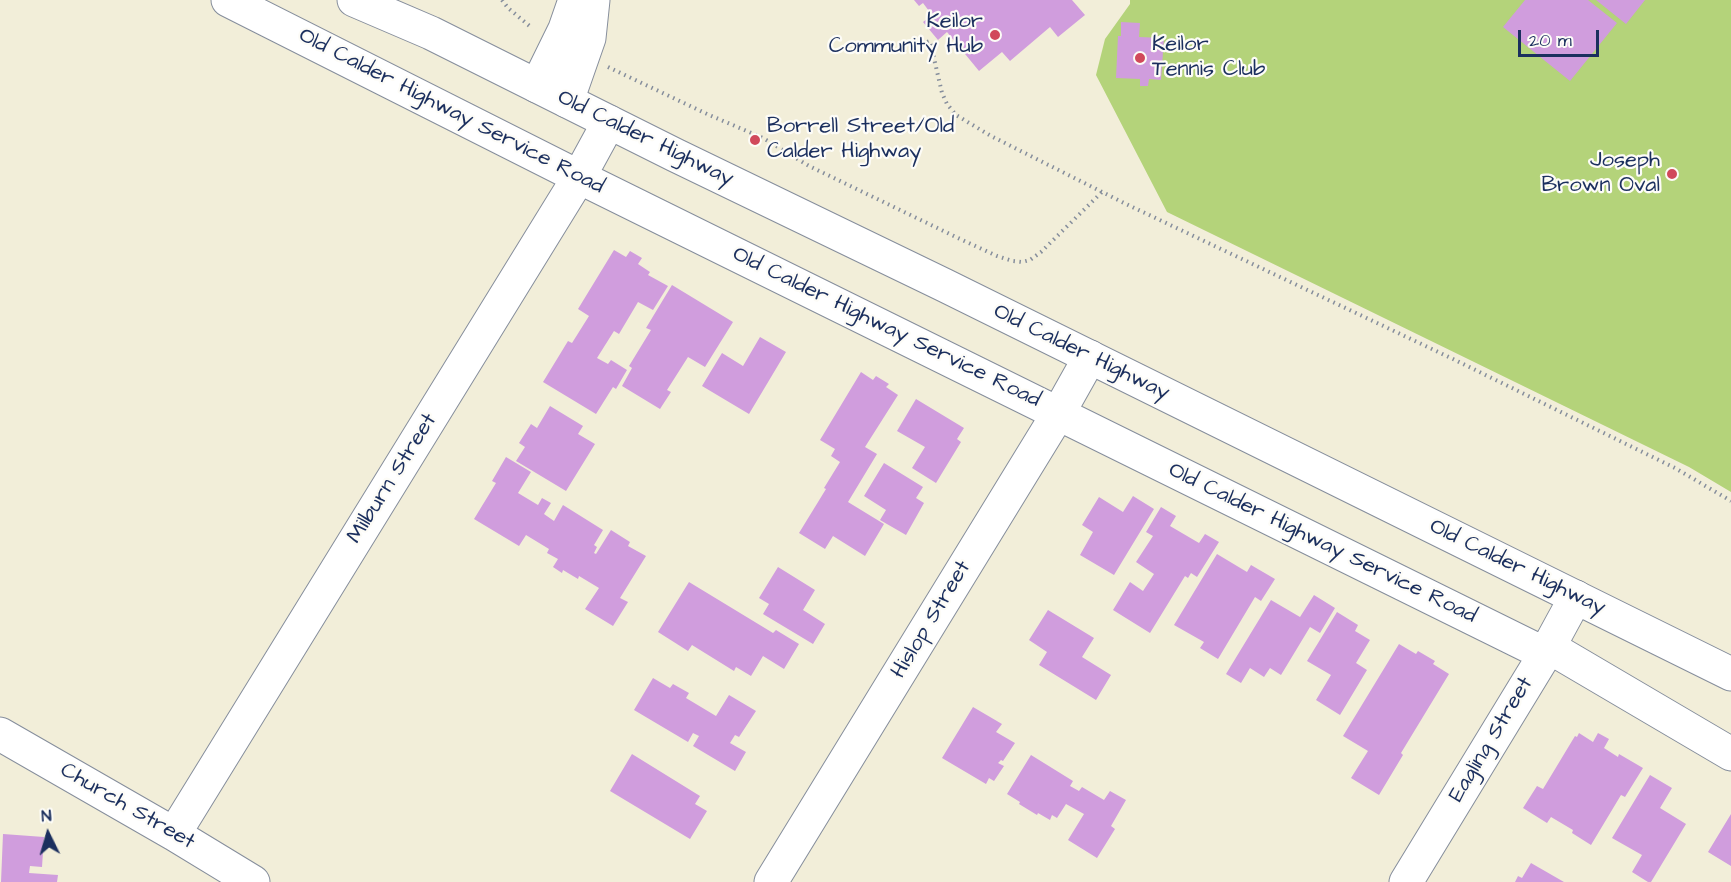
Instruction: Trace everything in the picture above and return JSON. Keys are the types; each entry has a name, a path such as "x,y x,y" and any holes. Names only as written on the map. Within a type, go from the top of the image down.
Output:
{"street":[{"name":"Old Calder Highway Service Road","path":"228,0 1058,414 1547,650 1731,754"},
{"name":"Old Calder Highway","path":"354,0 431,33 1731,674"},
{"name":"Old Calder Highway","path":"380,0 431,33"},
{"path":"567,101 571,49 570,19 575,0"},
{"path":"537,86 591,29 593,0"},
{"name":"Milburn Street","path":"174,834 579,177 609,122"},
{"name":"Hislop Street","path":"771,882 1058,414 1090,357"},
{"name":"Eagling Street","path":"1406,882 1547,650 1576,597"},
{"name":"Church Street","path":"0,734 253,882"}],"path":[{"path":"502,0 532,28 571,49 763,138 809,166 947,233 1013,261 1030,260 1041,252 1102,192"},
{"path":"899,52 930,41 942,93 956,115 1009,146 1675,468 1731,501"}],"green space":[{"path":"1130,0 1731,0 1731,492 1689,467 1167,212 1096,75 1105,39 1130,4"}],"building":[{"name":"Keilor Community Hub","path":"914,0 1072,0 1085,15 1058,37 1050,27 1010,61 1002,52 979,71 947,32 938,40 923,22 932,15 923,3 919,6"},
{"path":"1525,0 1588,0 1617,23 1570,81 1503,27"},
{"path":"1596,0 1645,0 1626,24"},
{"name":"Keilor Tennis Club","path":"1121,22 1140,23 1139,37 1164,38 1161,80 1149,79 1148,86 1140,86 1140,79 1116,78"},
{"path":"614,250 626,257 630,251 642,258 638,264 650,272 648,275 668,286 653,310 638,302 619,334 614,331 597,358 608,364 611,360 627,370 616,389 613,387 596,414 543,382 568,341 572,343 589,316 578,309"},
{"path":"672,285 733,322 705,367 688,357 667,390 671,392 660,409 622,386 632,368 629,366 651,330 646,328"},
{"path":"760,337 786,352 749,414 702,386 722,353 743,366"},
{"path":"861,372 873,380 876,376 889,384 886,387 898,395 865,447 877,454 848,502 884,524 865,556 833,536 825,549 799,533 840,462 831,456 835,449 820,440"},
{"path":"916,399 964,428 957,439 961,442 936,483 912,468 925,447 897,431"},
{"path":"550,406 583,426 578,434 595,444 566,491 516,461 525,447 519,443 531,424 537,428"},
{"path":"506,457 531,472 518,493 538,505 542,498 551,503 544,514 554,521 563,505 603,530 594,545 597,547 594,553 596,554 611,530 630,542 628,546 646,556 620,598 628,602 613,626 585,609 599,588 579,576 578,579 553,567 558,559 547,553 549,549 526,535 519,546 474,519 496,483 492,481"},
{"path":"884,463 923,487 916,498 924,503 906,535 880,520 886,510 864,496"},
{"path":"1133,496 1154,509 1114,575 1080,555 1093,532 1082,525 1099,497 1123,512"},
{"path":"1161,507 1176,516 1170,526 1199,543 1205,534 1219,542 1197,577 1191,573 1188,578 1185,576 1150,633 1113,610 1130,582 1143,591 1154,574 1136,562 1153,536 1146,532"},
{"path":"1217,554 1247,572 1251,565 1275,579 1261,601 1255,597 1218,659 1200,648 1204,642 1174,625"},
{"path":"778,567 815,590 803,610 825,624 813,644 763,614 769,604 759,598"},
{"path":"689,582 773,633 776,630 799,644 784,669 763,656 751,676 736,667 734,671 692,645 688,651 658,632"},
{"path":"1314,595 1335,608 1320,633 1310,627 1281,675 1270,668 1264,677 1250,668 1241,683 1226,674 1271,600 1300,617"},
{"path":"1048,610 1094,638 1082,657 1111,675 1096,700 1039,665 1047,652 1029,640"},
{"path":"1337,612 1358,625 1355,631 1370,640 1356,663 1367,670 1340,715 1316,700 1331,675 1307,661"},
{"path":"1399,644 1435,661 1433,664 1449,674 1401,753 1403,755 1379,795 1351,778 1368,751 1343,736"},
{"path":"653,678 670,688 673,684 689,693 686,698 716,716 729,695 756,711 739,737 735,735 730,743 746,752 735,771 693,746 699,736 693,733 688,742 634,710"},
{"path":"973,707 1002,724 996,732 1015,743 1003,761 998,763 1004,766 994,781 989,778 986,784 942,758"},
{"path":"1579,733 1593,742 1598,733 1609,739 1604,748 1643,768 1625,797 1621,795 1591,845 1572,833 1573,830 1551,817 1547,823 1523,808 1537,786 1543,789"},
{"path":"632,754 700,796 695,804 707,811 690,839 610,791"},
{"path":"1031,755 1073,781 1070,786 1079,791 1082,787 1104,800 1110,791 1126,800 1111,826 1115,829 1097,858 1068,840 1084,814 1066,804 1057,818 1052,815 1050,820 1038,813 1037,815 1007,794"},
{"path":"1650,775 1672,788 1660,808 1686,824 1651,882 1648,882 1632,872 1642,855 1612,838"},
{"path":"1731,814 1731,866 1708,852"},
{"path":"3,834 44,837 42,867 30,866 29,873 58,875 57,882 1,882"},
{"path":"1531,863 1564,882 1515,882 1518,876 1522,878"}],"place":[{"name":"Keilor Community Hub","path":"995,35"},
{"name":"Keilor Tennis Club","path":"1140,58"},
{"name":"Borrell Street/Old Calder Highway","path":"755,140"},
{"name":"Joseph Brown Oval","path":"1672,174"}]}
